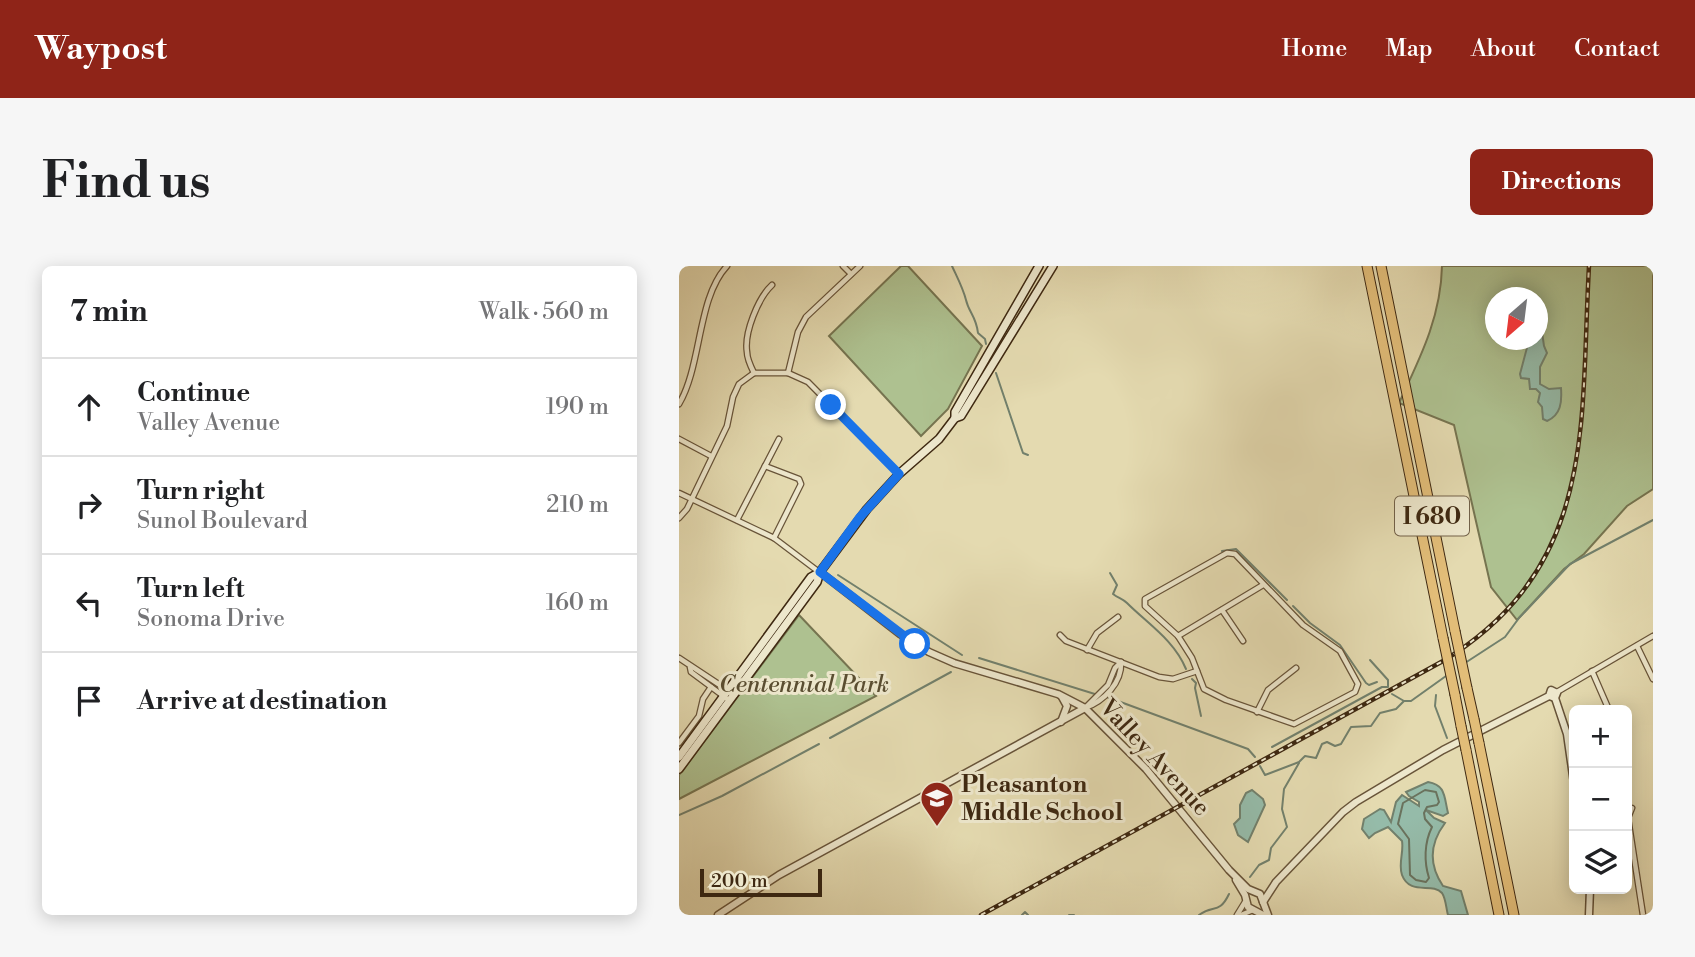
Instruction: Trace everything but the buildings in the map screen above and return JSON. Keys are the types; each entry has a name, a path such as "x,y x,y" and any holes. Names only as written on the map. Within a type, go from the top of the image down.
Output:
{"highway":[{"name":"I 680","path":"1364,266 1379,324 1499,915"},
{"name":"I 680","path":"1384,266 1385,284 1408,401 1514,915"}],"main road":[{"path":"955,418 955,412 1039,266"},
{"path":"679,769 811,577 820,572 860,517 899,474 939,439 955,418 961,416 1053,266"},
{"path":"972,396 975,385 986,368 983,362"},
{"path":"679,757 729,695"}],"street":[{"path":"679,404 690,377 710,297 726,266"},
{"path":"843,266 851,274"},
{"path":"788,373 798,332 806,317 860,266"},
{"path":"754,373 746,351 751,324 754,311 772,285"},
{"path":"679,518 692,500 727,426 733,397 739,384 754,373 788,373 808,382 899,474"},
{"path":"679,439 711,456"},
{"path":"737,520 779,439"},
{"path":"765,466 799,479 801,484 774,538"},
{"path":"679,493 774,538 820,572"},
{"path":"1227,553 1235,554 1303,625 1340,651 1358,684 1355,692 1294,724 1226,700 1205,689 1178,636 1145,607 1145,599 1227,553"},
{"name":"Valley Avenue","path":"820,572 900,634 929,652 954,663 1061,695 1085,708 1146,769 1229,870 1244,893 1245,900"},
{"path":"1178,636 1263,585"},
{"path":"1221,610 1243,642"},
{"path":"1087,650 1097,633 1118,617"},
{"path":"1060,635 1066,641 1087,650 1166,679 1197,671"},
{"path":"1239,915 1254,910 1263,903 1276,882 1343,812 1371,791 1486,727 1553,695 1653,636"},
{"path":"1637,646 1653,679"},
{"path":"679,658 690,667 695,667 729,695"},
{"path":"718,915 779,875 1085,708 1107,690 1121,662"},
{"path":"690,667 691,672 711,687 729,695"},
{"path":"1258,712 1268,690 1296,668"},
{"path":"1592,671 1607,705"},
{"path":"679,743 699,716 703,699 711,687"},
{"path":"1061,695 1067,706 1061,723"},
{"path":"1553,695 1567,734 1572,768"},
{"path":"1630,831 1643,915"},
{"name":"Valley Avenue","path":"1229,870 1254,893"},
{"path":"1239,915 1245,900 1276,882"},
{"path":"1254,893 1260,894 1268,915"},
{"path":"1589,915 1590,894"},
{"path":"1245,900 1248,907 1263,915"}],"green space":[{"path":"901,266 908,266 982,346 948,409 921,436 829,336"},
{"path":"1442,266 1653,266 1653,489 1627,506 1584,554 1564,569 1517,620 1491,587 1454,425 1399,403 1428,337 1438,303"},
{"name":"Centennial Park","path":"799,615 876,696 679,799 679,775"}],"water":[{"path":"1526,350 1546,350 1547,353 1540,367 1540,384 1549,389 1561,388 1560,407 1552,418 1547,421 1543,419 1542,407 1538,402 1540,393 1536,389 1530,389 1529,379 1521,378"},
{"path":"1428,782 1441,789 1448,813 1443,816 1426,810 1445,823 1434,846 1435,870 1443,886 1461,891 1468,915 1448,915 1442,893 1433,888 1410,885 1406,881 1401,871 1402,841 1388,827 1369,838 1362,829 1364,819 1380,809 1384,810 1391,822 1396,802 1402,795 1419,806 1419,802 1406,792"},
{"path":"1252,790 1263,799 1265,805 1248,842 1238,835 1234,824 1240,818 1240,805 1246,793"}],"waterway":[{"path":"952,266 978,333 985,339 986,344"},
{"path":"996,373 1023,453 1028,455"},
{"path":"1465,663 1505,637 1519,618 1570,564 1653,520"},
{"path":"1222,551 1236,549 1287,600"},
{"path":"1110,573 1117,585 1113,594 1168,641 1186,669"},
{"path":"838,575 962,655"},
{"path":"1293,606 1310,623 1340,645 1366,683 1369,685 1377,682"},
{"path":"979,658 1098,695"},
{"path":"1272,747 1382,687 1388,687 1388,680 1370,660"},
{"path":"830,738 951,672"},
{"path":"1260,766 1265,775 1299,762 1305,756 1316,758 1322,744 1341,744 1351,727 1371,726 1380,713 1396,709 1404,701 1411,701 1446,676"},
{"path":"1192,679 1196,683 1201,716"},
{"path":"1392,694 1404,701"},
{"path":"1436,695 1435,706 1447,738"},
{"path":"1107,697 1248,749 1255,757"},
{"path":"679,815 722,796 819,744"},
{"path":"1250,877 1259,865 1269,860 1271,848 1287,827 1282,809 1284,789 1299,763"},
{"path":"1199,915 1222,905 1229,894"},
{"path":"1022,915 1025,912 1028,915"},
{"path":"1069,915 1074,915"}],"railway":[{"path":"981,915 1443,661 1493,623 1530,581 1555,536 1571,487 1580,435 1589,266"}],"place":[{"name":"Pleasanton Middle School","path":"937,828"}],"route":[{"path":"831,405 899,474 860,517 820,572 915,644"}]}
